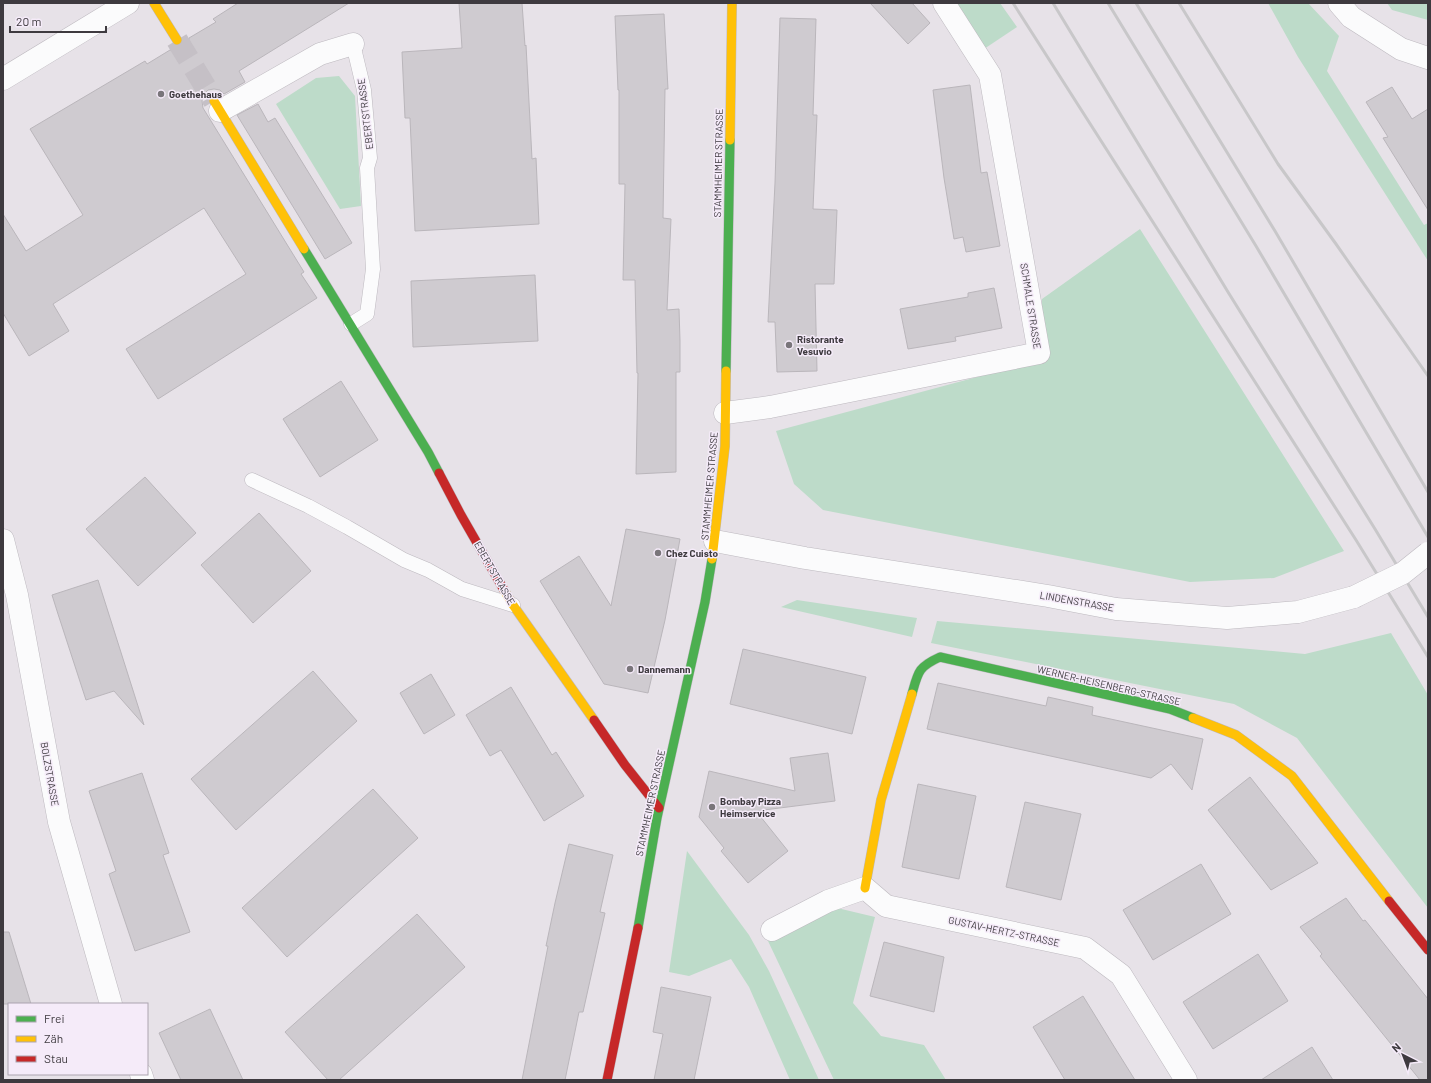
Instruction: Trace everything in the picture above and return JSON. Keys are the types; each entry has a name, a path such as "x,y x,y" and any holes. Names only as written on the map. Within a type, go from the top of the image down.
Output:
{"street":[{"path":"3,79 128,3"},
{"path":"154,3 177,40"},
{"name":"STAMMHEIMER STRASSE","path":"608,1080 659,808 705,602 715,541 724,461 732,3"},
{"name":"SCHMALE STRASSE","path":"725,413 770,407 1039,353 990,74 944,3"},
{"path":"1338,3 1351,17 1401,49 1428,58"},
{"name":"EBERTSTRASSE","path":"353,44 320,54 217,106 428,452 461,514 513,605 625,765 659,808"},
{"name":"BOLZSTRASSE","path":"3,540 17,595 59,822 111,1003"},
{"name":"LINDENSTRASSE","path":"715,541 805,558 1040,595 1116,609 1227,618 1298,612 1354,597 1403,573 1428,553"},
{"name":"WERNER-HEISENBERG-STRASSE","path":"865,888 881,800 918,674 926,663 940,658 1170,709 1236,735 1292,776 1428,950"},
{"path":"772,930 828,901 865,888"},
{"name":"GUSTAV-HERTZ-STRASSE","path":"865,888 886,906 1085,948 1121,975 1186,1080"}],"lane":[{"name":"EBERTSTRASSE","path":"351,324 367,314 373,269 367,168 370,158 364,90 353,44"},
{"path":"252,480 308,506 404,560 428,570 462,589 513,605"}],"green space":[{"path":"954,3 1000,3 1017,27 984,49"},
{"path":"1268,3 1308,3 1339,36 1327,71 1424,225 1428,223 1428,261 1298,57"},
{"path":"1387,3 1428,3 1428,20 1392,10"},
{"path":"339,76 355,96 361,206 340,209 276,104 316,78"},
{"path":"1140,229 1344,551 1274,578 1190,582 823,510 794,484 776,431 1040,360 1042,299"},
{"path":"797,600 917,618 912,637 781,607"},
{"path":"937,621 1305,654 1391,633 1428,695 1428,908 1297,738 1234,704 931,643"},
{"path":"687,851 749,935 769,971 819,1080 790,1080 749,987 731,959 689,976 669,972"},
{"path":"833,907 875,917 853,1003 881,1036 924,1045 946,1080 834,1080 768,941"}],"building":[{"path":"238,3 349,3 239,71 245,82 224,94 220,90 208,90 203,95 202,101 203,108 304,272 301,274 317,298 158,399 126,349 246,274 204,208 53,304 69,331 29,356 3,313 3,214 26,251 83,215 30,129 145,61 147,64 170,50 177,52 183,51 188,46 189,38 216,22 213,19"},
{"path":"459,3 522,3 525,46 526,45 532,159 536,158 539,224 415,231 410,118 405,118 402,52 462,48"},
{"path":"870,3 912,3 930,23 908,44"},
{"path":"664,14 668,89 665,89 663,218 671,219 667,310 679,309 680,341 680,372 676,372 676,472 636,474 638,373 635,280 623,280 625,184 619,184 619,90 615,16"},
{"path":"780,18 816,19 813,115 817,115 813,209 837,210 834,284 815,284 817,371 777,372 775,322 768,322 775,183"},
{"path":"970,85 981,173 987,172 1000,246 966,252 963,237 954,239 944,178 933,90"},
{"path":"1392,87 1412,119 1428,109 1428,210 1383,138 1388,137 1366,102"},
{"path":"258,104 268,122 275,118 352,243 325,259 237,115"},
{"path":"535,275 538,341 413,347 411,281"},
{"path":"994,288 1002,328 955,337 956,341 908,349 900,309 968,297 968,293"},
{"path":"341,381 378,440 320,477 283,419"},
{"path":"145,477 196,533 138,586 86,529"},
{"path":"259,513 311,571 253,623 201,565"},
{"path":"626,529 680,539 665,620 648,693 604,684 540,581 579,556 611,606"},
{"path":"98,580 144,725 114,691 86,700 58,614 52,595"},
{"path":"743,649 866,677 852,734 730,704"},
{"path":"313,671 357,721 236,830 191,779"},
{"path":"431,674 455,715 424,734 400,693"},
{"path":"938,683 1046,706 1048,697 1093,707 1092,715 1203,739 1192,790 1171,764 1151,778 927,729"},
{"path":"511,687 552,755 556,752 584,796 544,821 501,750 490,756 466,715"},
{"path":"828,753 835,801 756,811 788,851 748,883 721,851 724,848 699,817 709,771 795,791 790,758"},
{"path":"142,773 169,853 163,855 190,932 135,951 109,874 116,871 89,791"},
{"path":"1250,777 1318,863 1271,890 1208,810"},
{"path":"918,784 976,796 959,879 902,867"},
{"path":"373,789 418,838 287,957 242,908"},
{"path":"1025,802 1081,814 1061,900 1006,887"},
{"path":"569,844 613,855 600,912 605,913 583,1012 579,1012 565,1080 522,1080 548,946 546,946"},
{"path":"1201,864 1231,914 1153,960 1123,910"},
{"path":"1346,898 1363,921 1365,920 1428,999 1428,1080 1420,1080 1320,956 1322,954 1300,927"},
{"path":"417,914 465,967 339,1080 328,1080 285,1032"},
{"path":"3,932 9,932 31,1003 3,1004"},
{"path":"884,942 944,957 934,1012 870,996"},
{"path":"1258,954 1288,1001 1213,1049 1183,1002"},
{"path":"661,987 711,997 694,1080 654,1080 663,1034 653,1032"},
{"path":"1083,996 1135,1080 1065,1080 1033,1027"},
{"path":"210,1009 243,1080 181,1080 159,1033"},
{"path":"1312,1047 1333,1080 1261,1080"}],"tunnel":[{"path":"177,40 214,101"}],"railway":[{"path":"1013,3 1356,540 1428,657"},
{"path":"1053,3 1228,292 1428,617"},
{"path":"1108,3 1256,246 1428,537"},
{"path":"1136,3 1275,231 1428,492"},
{"path":"1179,3 1278,164 1428,376"}],"traffic: fast":[{"path":"726,371 730,140"},
{"path":"304,249 428,452 439,473"},
{"path":"638,928 657,818 705,602 712,559"},
{"path":"912,694 918,675 923,667 940,657 1170,709 1193,718"}],"traffic: slow":[{"path":"154,3 177,40"},
{"path":"730,140 732,3"},
{"path":"214,101 304,249"},
{"path":"712,559 725,446 726,371"},
{"path":"504,590 594,720"},
{"path":"865,888 881,800 912,694"},
{"path":"1193,718 1236,735 1292,776 1389,901"}],"traffic: jam":[{"path":"439,473 504,590"},
{"path":"594,720 625,765 659,808"},
{"path":"1389,901 1428,950"},
{"path":"607,1080 638,928"}],"place":[{"name":"Goethehaus","path":"161,94"},
{"name":"Ristorante Vesuvio","path":"789,345"},
{"name":"Chez Cuisto","path":"658,553"},
{"name":"Dannemann","path":"630,669"},
{"name":"Bombay Pizza Heimservice","path":"712,807"}]}
